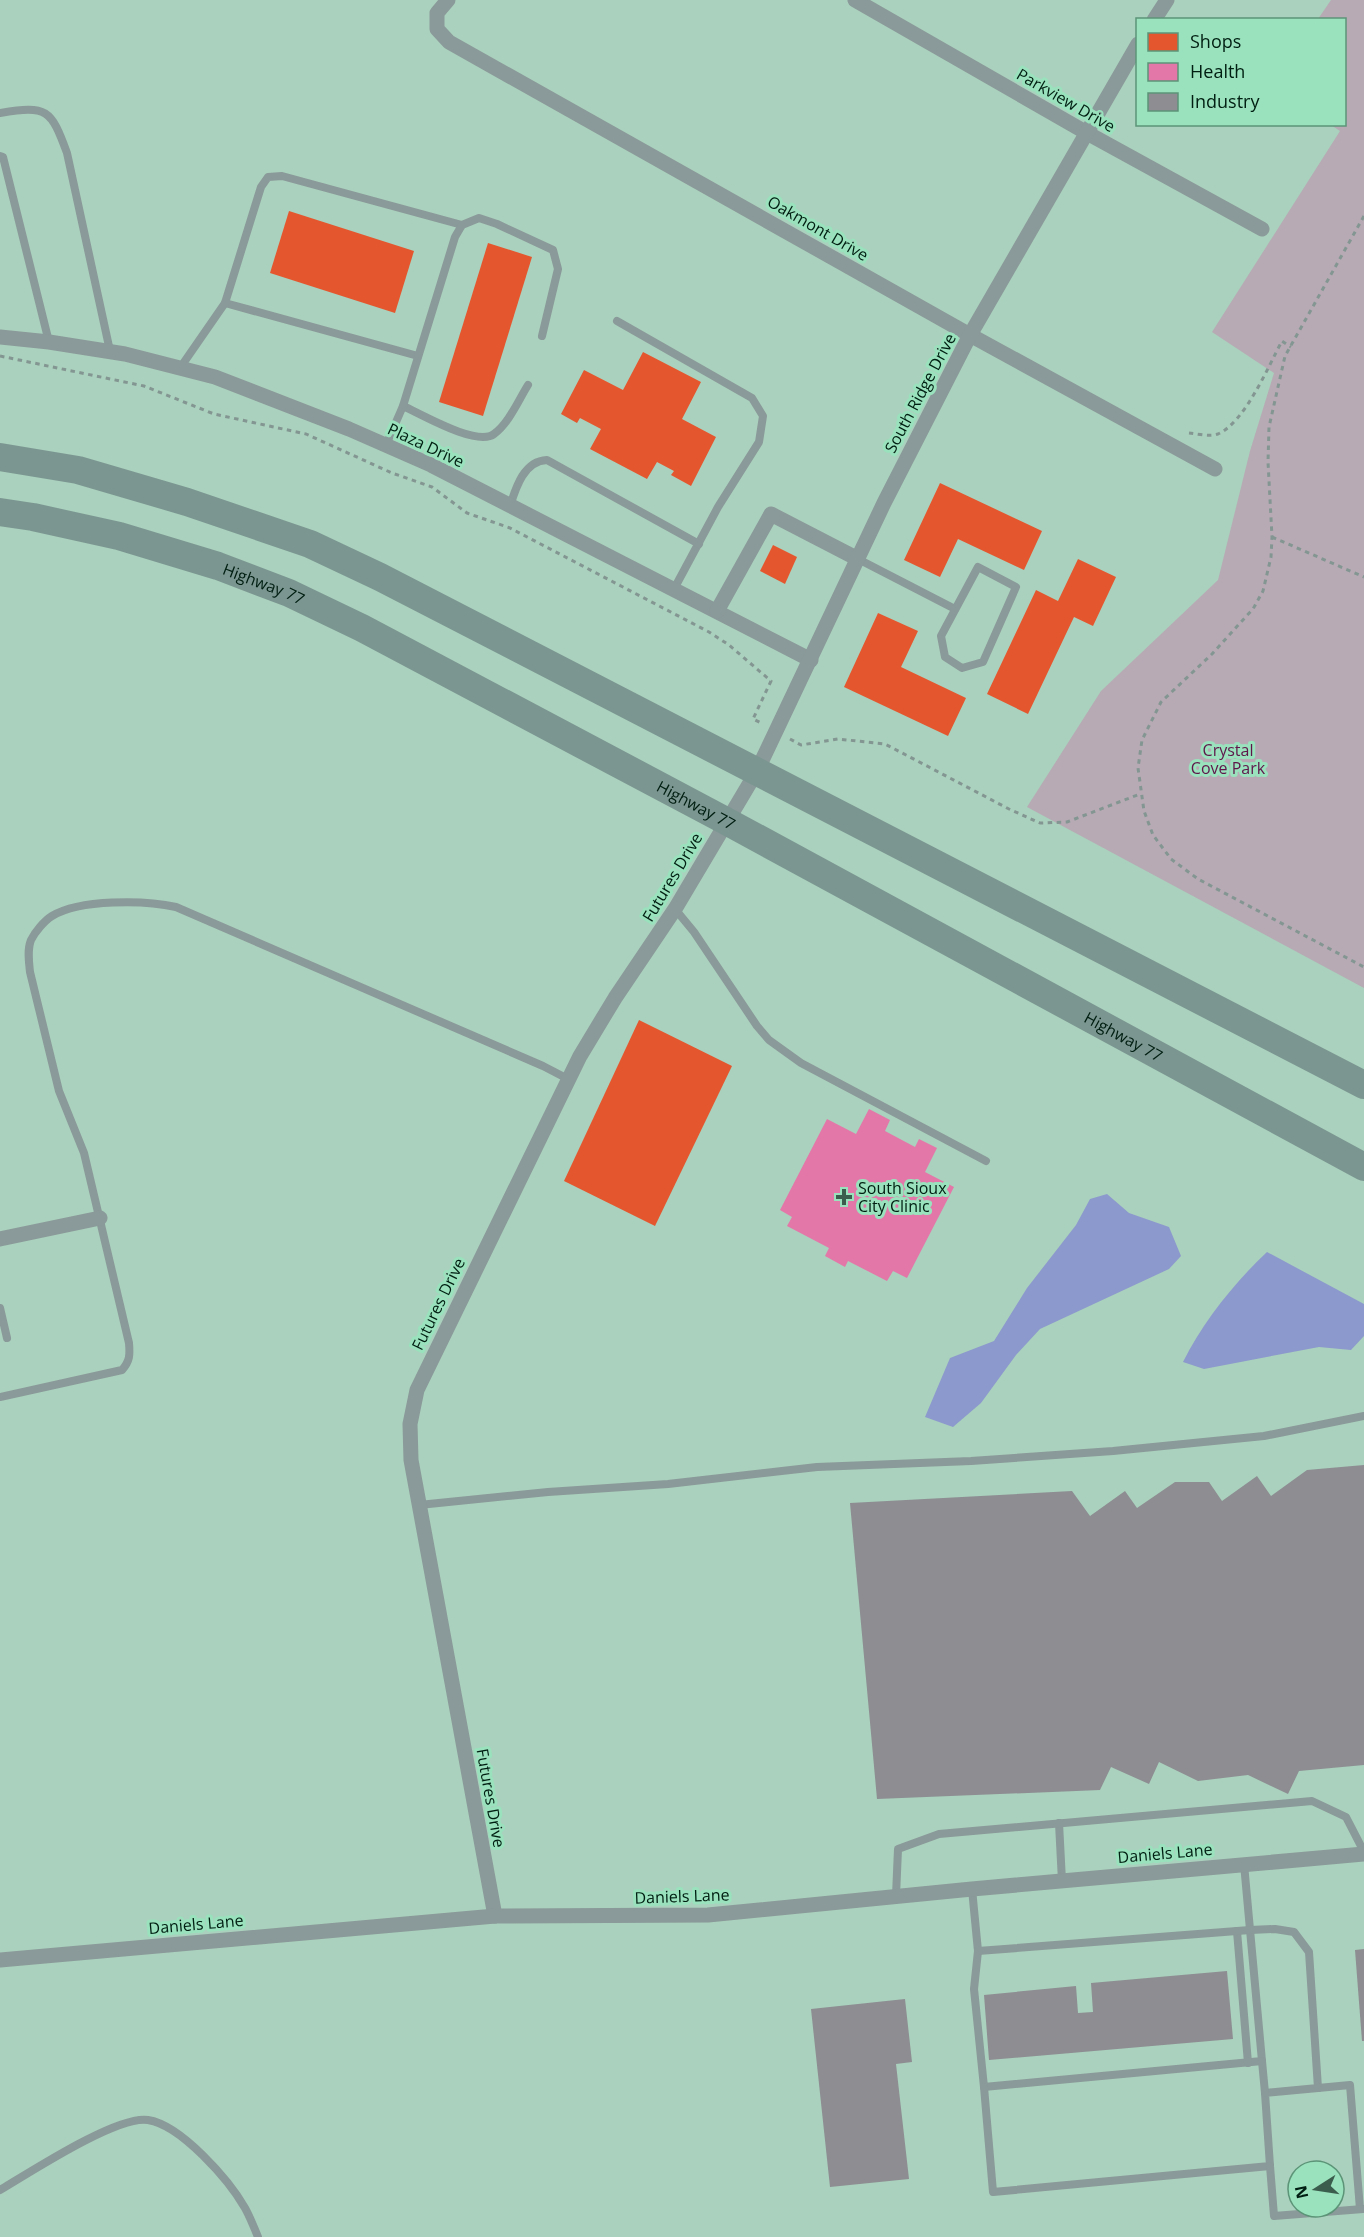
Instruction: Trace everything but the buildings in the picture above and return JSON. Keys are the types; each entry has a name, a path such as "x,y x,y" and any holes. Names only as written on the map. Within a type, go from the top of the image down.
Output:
{"highway":[{"path":"0,457 78,470 187,502 310,544 380,577 1364,1085"},
{"name":"Highway 77","path":"0,512 119,536 218,566 289,593 436,665 1364,1167"}],"street":[{"name":"Oakmont Drive","path":"448,0 437,13 437,29 449,42 970,335 1215,469"},
{"name":"Parkview Drive","path":"855,0 1087,133 1262,229"},
{"path":"1155,18 1167,0"},
{"name":"South Ridge Drive","path":"756,771 901,468 970,335 1136,46"},
{"name":"Plaza Drive","path":"0,337 110,351 215,377 349,429 431,465 811,660"},
{"path":"717,612 771,514 858,558"},
{"name":"Futures Drive","path":"495,1916 411,1461 409,1430 413,1404 417,1390 567,1079 602,1018 675,909 756,771"},
{"path":"0,1239 100,1218"},
{"name":"Daniels Lane","path":"0,1960 495,1916 708,1915 972,1888 1364,1853"}],"lane":[{"path":"0,113 28,108 46,114 57,125 67,153 110,351"},
{"path":"0,156 3,157 49,342"},
{"path":"180,368 225,303 261,187 268,177 282,177 462,225 479,218 553,250 558,269 542,336"},
{"path":"386,445 403,406 455,237 462,225"},
{"path":"225,303 418,356"},
{"path":"617,321 752,398 763,416 759,442 674,589"},
{"path":"403,406 465,434 479,438 491,436 503,426 528,385"},
{"path":"510,506 520,476 539,460 547,460 699,544"},
{"path":"858,558 955,609"},
{"path":"978,567 1016,587 983,662 962,668 945,657 941,636 955,609 978,567"},
{"path":"0,1397 122,1370 129,1362 129,1343 84,1153 59,1091 30,972 28,954 30,942 36,931 52,916 75,908 100,904 135,902 176,907 532,1061 567,1079"},
{"path":"675,909 694,932 757,1026 769,1040 801,1063 986,1161"},
{"path":"0,1308 7,1338"},
{"path":"419,1505 548,1492 668,1484 817,1467 971,1461 1113,1451 1264,1436 1364,1416"},
{"path":"896,1896 898,1849 939,1834 1312,1801 1346,1817 1364,1853"},
{"path":"1059,1823 1062,1881"},
{"path":"1244,1864 1274,2216 1362,2209 1350,2085 1265,2093"},
{"path":"972,1888 978,1951 974,1989 993,2192 1270,2166"},
{"path":"978,1951 1250,1930 1275,1929 1294,1932 1309,1952 1318,2088"},
{"path":"1237,1931 1248,2063"},
{"path":"984,2087 1262,2061"},
{"path":"0,2190 87,2140 116,2126 147,2119 171,2128 206,2157 244,2206 258,2237"}],"path":[{"path":"1364,216 1285,356 1269,427 1268,462 1272,537 1268,575 1263,591 1253,609 1212,654 1161,702 1142,740 1138,768 1144,812 1153,835 1171,859 1198,879 1364,967"},
{"path":"1189,433 1215,435 1224,430 1248,405 1282,341 1291,347"},
{"path":"0,356 144,386 214,414 306,434 392,473 432,487 467,513 510,528 709,632 729,645 771,681 753,719 801,745 838,739 885,744 1040,823 1067,822 1140,794"},
{"path":"1272,537 1364,578"}],"green space":[{"name":"Crystal Cove Park","path":"1331,0 1364,0 1364,988 1027,807 1101,691 1218,580 1250,451 1274,373 1212,332 1340,131 1332,126 1346,126 1346,18 1319,18"}],"water":[{"path":"1107,1194 1129,1213 1169,1227 1181,1256 1169,1269 1040,1329 1016,1355 981,1403 953,1427 925,1417 950,1358 994,1341 1027,1288 1076,1225 1090,1199"},
{"path":"1267,1252 1364,1304 1364,1336 1351,1350 1319,1347 1204,1369 1183,1362 1200,1332 1220,1304"}],"place":[{"name":"South Sioux City Clinic","path":"844,1197"}]}
